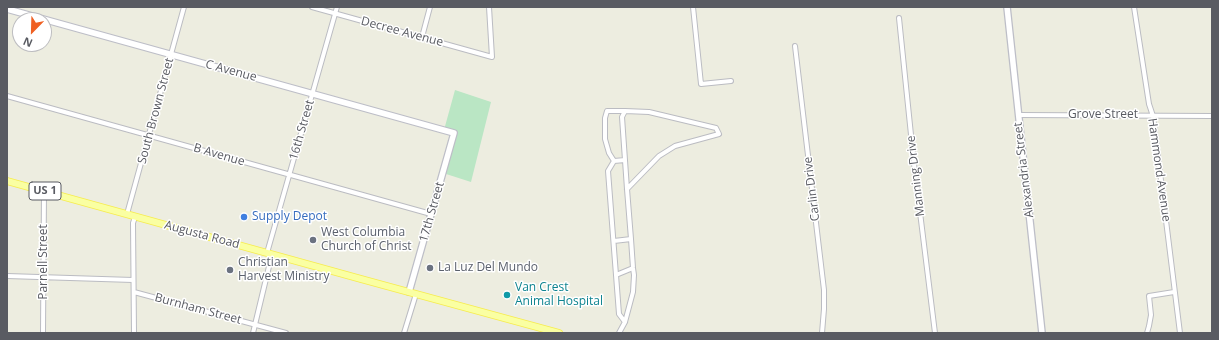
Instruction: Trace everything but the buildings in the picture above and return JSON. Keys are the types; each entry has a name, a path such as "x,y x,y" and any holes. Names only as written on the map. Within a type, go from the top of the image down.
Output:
{"main road":[{"name":"Augusta Road","path":"7,181 559,333"}],"street":[{"name":"South Brown Street","path":"127,214 150,136 184,7"},
{"name":"Decree Avenue","path":"312,7 492,57 489,7"},
{"name":"16th Street","path":"253,333 289,175 336,7"},
{"path":"422,37 430,7"},
{"path":"693,7 701,84 731,81"},
{"name":"Alexandria Street","path":"1007,7 1042,333"},
{"name":"Hammond Avenue","path":"1134,7 1149,104 1153,116 1180,333"},
{"name":"C Avenue","path":"7,9 454,133"},
{"name":"Manning Drive","path":"899,18 914,164 935,333"},
{"name":"Carlin Drive","path":"796,46 824,290 822,333"},
{"name":"B Avenue","path":"7,96 431,214"},
{"path":"614,161 609,153 605,138 605,118 607,111 649,112 716,128 719,134 675,146 659,156 627,189"},
{"path":"619,333 625,322 633,292 633,268 622,117 625,111"},
{"name":"Grove Street","path":"1018,115 1212,116"},
{"name":"17th Street","path":"412,293 431,214 454,133"},
{"path":"614,161 625,160"},
{"path":"614,161 608,171 619,314 625,322"},
{"name":"Parnell Street","path":"43,333 44,191"},
{"path":"134,333 133,223 135,217"},
{"path":"614,241 631,239"},
{"path":"616,275 633,268"},
{"path":"7,276 133,280"},
{"name":"Burnham Street","path":"134,292 286,333"},
{"path":"1147,333 1151,315 1148,296 1174,292"},
{"path":"404,333 412,293"}],"green space":[{"path":"455,90 491,102 471,182 443,173 454,133 444,130"}],"place":[{"name":"Supply Depot","path":"244,217"},
{"name":"West Columbia Church of Christ","path":"313,240"},
{"name":"La Luz Del Mundo","path":"430,268"},
{"name":"Christian Harvest Ministry","path":"230,270"},
{"name":"Van Crest Animal Hospital","path":"507,295"}]}
